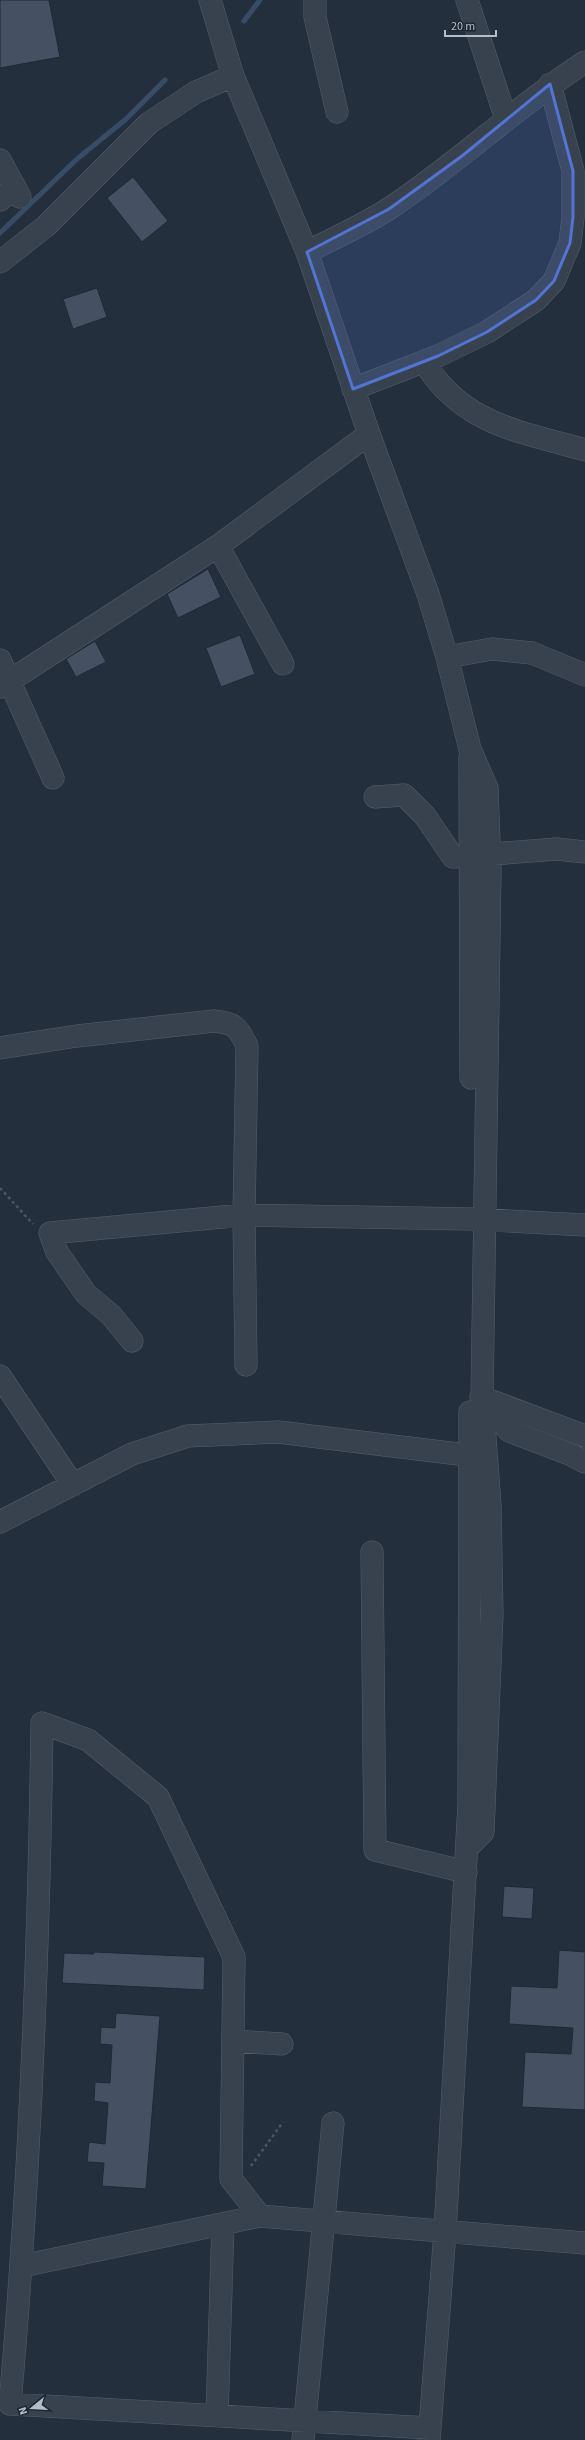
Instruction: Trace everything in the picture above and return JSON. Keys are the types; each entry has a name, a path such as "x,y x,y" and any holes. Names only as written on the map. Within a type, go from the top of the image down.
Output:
{"street":[{"path":"210,0 233,76 307,252 352,389 428,594 447,658 470,749 487,788 480,856 476,1394 478,1456 490,1505 492,1614 483,1832 467,1848 445,2232 430,2434 304,2430 217,2416 10,2404 22,2266 40,1917 42,1723 88,1740 158,1797 234,1958 230,2179 260,2216"},
{"path":"315,0 315,17 336,112"},
{"path":"467,0 506,119"},
{"path":"307,252 389,208 462,156 550,84 585,62"},
{"path":"0,262 46,226 149,123 196,92 233,76"},
{"path":"352,389 424,362 487,332 536,300 554,281 570,243 573,217 572,171 550,84"},
{"path":"0,160 12,194"},
{"path":"424,362 441,388 468,410 512,430 585,450"},
{"path":"5,683 218,546 369,434"},
{"path":"218,546 283,664"},
{"path":"447,658 492,649 532,653 585,675"},
{"path":"0,660 5,683 53,778"},
{"path":"375,797 404,795 426,816 453,857 557,849 585,852"},
{"path":"0,1048 77,1036 214,1022 227,1022 236,1026 246,1046 244,1215 246,1365"},
{"path":"132,1342 111,1315 86,1294 57,1252 50,1233 244,1215 478,1220 585,1225"},
{"path":"0,1376 73,1485"},
{"path":"476,1394 585,1436"},
{"path":"476,1394 508,1431 572,1455 585,1462"},
{"path":"0,1522 132,1454 188,1436 278,1432 478,1456"},
{"path":"372,1552 375,1850 466,1872"},
{"path":"233,2041 282,2044"},
{"path":"304,2430 333,2123"},
{"path":"22,2266 260,2216 585,2243"},
{"path":"217,2416 223,2224"}],"path":[{"path":"0,1188 31,1223 50,1233"},
{"path":"237,2186 283,2122"}],"highlighted area":[{"path":"550,84 573,171 573,217 570,243 554,281 536,300 487,332 438,356 353,389 307,252 389,209 462,156"}],"building":[{"path":"0,0 49,0 60,57 0,68"},
{"path":"133,177 168,221 142,242 107,198"},
{"path":"97,288 107,317 73,329 63,299"},
{"path":"208,569 221,597 178,618 167,594"},
{"path":"240,635 255,674 221,687 206,648"},
{"path":"95,641 106,662 76,677 66,659"},
{"path":"504,1886 534,1888 532,1919 502,1917"},
{"path":"559,1950 585,1952 585,2110 522,2107 525,2052 571,2054 573,2028 509,2024 511,1986 557,1988"},
{"path":"94,1952 205,1957 204,1990 62,1983 64,1953 94,1954"},
{"path":"116,2013 160,2016 146,2189 102,2186 104,2163 87,2162 89,2142 105,2144 108,2103 94,2101 95,2082 110,2083 112,2045 100,2044 101,2027 115,2028"}],"waterway":[{"path":"244,21 260,0"},
{"path":"0,233 77,159 126,119 165,80"}]}
